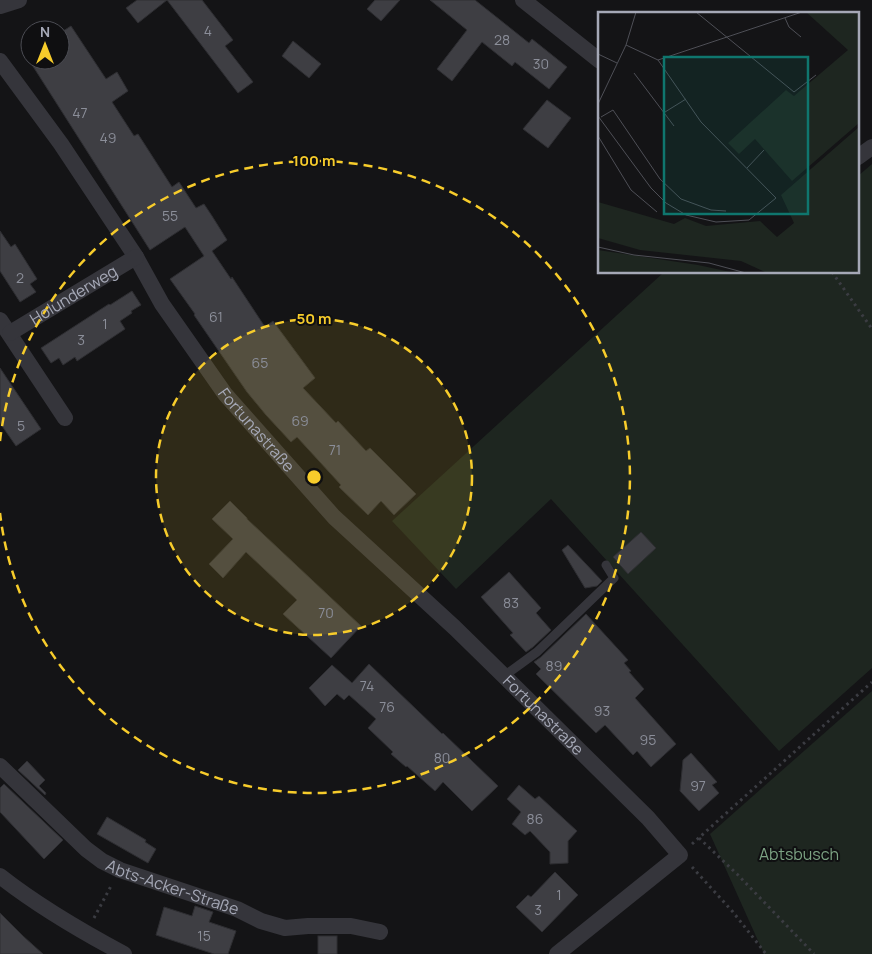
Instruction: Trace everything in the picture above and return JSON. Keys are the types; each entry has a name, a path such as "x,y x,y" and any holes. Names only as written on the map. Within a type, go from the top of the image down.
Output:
{"street":[{"path":"0,6 19,0"},
{"path":"523,0 598,59"},
{"name":"Fortunastraße","path":"0,61 61,144 136,257 162,304 226,394 334,517 455,628 648,818 680,855"},
{"path":"860,156 872,147"},
{"name":"Holunderweg","path":"10,333 136,257"},
{"name":"Holunderweg","path":"0,320 65,418"},
{"name":"Abts-Acker-Straße","path":"0,766 86,849 102,862 120,870 237,909 261,921 285,928 351,926 380,932"},
{"path":"557,954 680,855"},
{"path":"0,876 85,934 124,954"}],"lane":[{"path":"504,676 537,652 614,578 606,565"}],"path":[{"path":"833,274 872,330"},
{"path":"814,954 738,874 699,838 872,682"},
{"path":"680,855 733,912 766,954"},
{"path":"85,934 120,870"}],"green space":[{"path":"872,164 872,668 779,751 551,499 456,589 392,521 662,274 860,274 860,174"},
{"name":"Abtsbusch","path":"872,691 872,954 764,954 710,834"}],"building":[{"path":"137,0 167,0 138,23 126,8"},
{"path":"167,0 202,0 233,40 225,46 253,82 238,93"},
{"path":"375,0 400,0 381,21 367,9"},
{"path":"430,0 475,0 529,43 532,39 567,67 549,89 515,62 512,66 482,42 452,81 437,69 467,30"},
{"path":"70,27 106,79 117,72 128,91 112,102 134,136 138,134 172,187 179,182 196,208 204,204 212,216 227,240 212,251 231,279 232,277 265,327 273,321 315,378 303,388 336,423 338,421 366,451 370,448 416,494 394,515 381,501 368,515 339,487 341,485 297,437 291,442 247,392 170,279 204,256 185,227 150,250 35,70 70,70"},
{"path":"293,41 321,64 309,78 282,56"},
{"path":"547,100 571,118 548,148 523,129"},
{"path":"0,231 11,247 15,244 37,279 30,284 36,292 20,302 0,271"},
{"path":"132,291 141,305 120,321 125,329 77,361 75,357 63,365 59,358 51,363 41,348"},
{"path":"0,368 41,429 16,446 0,423"},
{"path":"230,501 361,626 331,658 283,614 297,600 246,552 223,578 209,564 233,539 212,519"},
{"path":"641,532 656,548 628,574 613,557"},
{"path":"568,545 602,581 597,586 585,588 562,550"},
{"path":"509,572 541,608 536,613 551,630 526,652 510,635 513,633 481,597"},
{"path":"586,614 628,660 624,663 631,671 629,672 644,689 635,698 676,744 651,767 637,751 633,755 605,725 596,733 536,674 541,669 534,662"},
{"path":"369,664 498,786 472,811 443,782 435,791 391,754 393,752 368,728 376,719 349,695 344,700 337,694 325,706 309,688 332,665 352,683"},
{"path":"691,753 717,782 712,785 719,793 699,811 680,791 683,760"},
{"path":"27,761 45,780 39,786 46,793 45,795 18,770"},
{"path":"4,784 63,840 44,859 0,812 0,788"},
{"path":"519,785 535,799 539,796 577,831 568,841 568,863 550,864 550,852 530,831 525,835 512,824 521,812 507,799"},
{"path":"107,817 146,840 145,842 156,849 148,863 97,834"},
{"path":"555,872 578,895 542,932 516,907 528,895 531,897"},
{"path":"195,906 213,912 209,922 236,931 228,954 214,954 156,935 164,907 192,916"},
{"path":"0,913 23,936 43,954 0,954"},
{"path":"318,936 337,936 337,954 318,954"}]}
